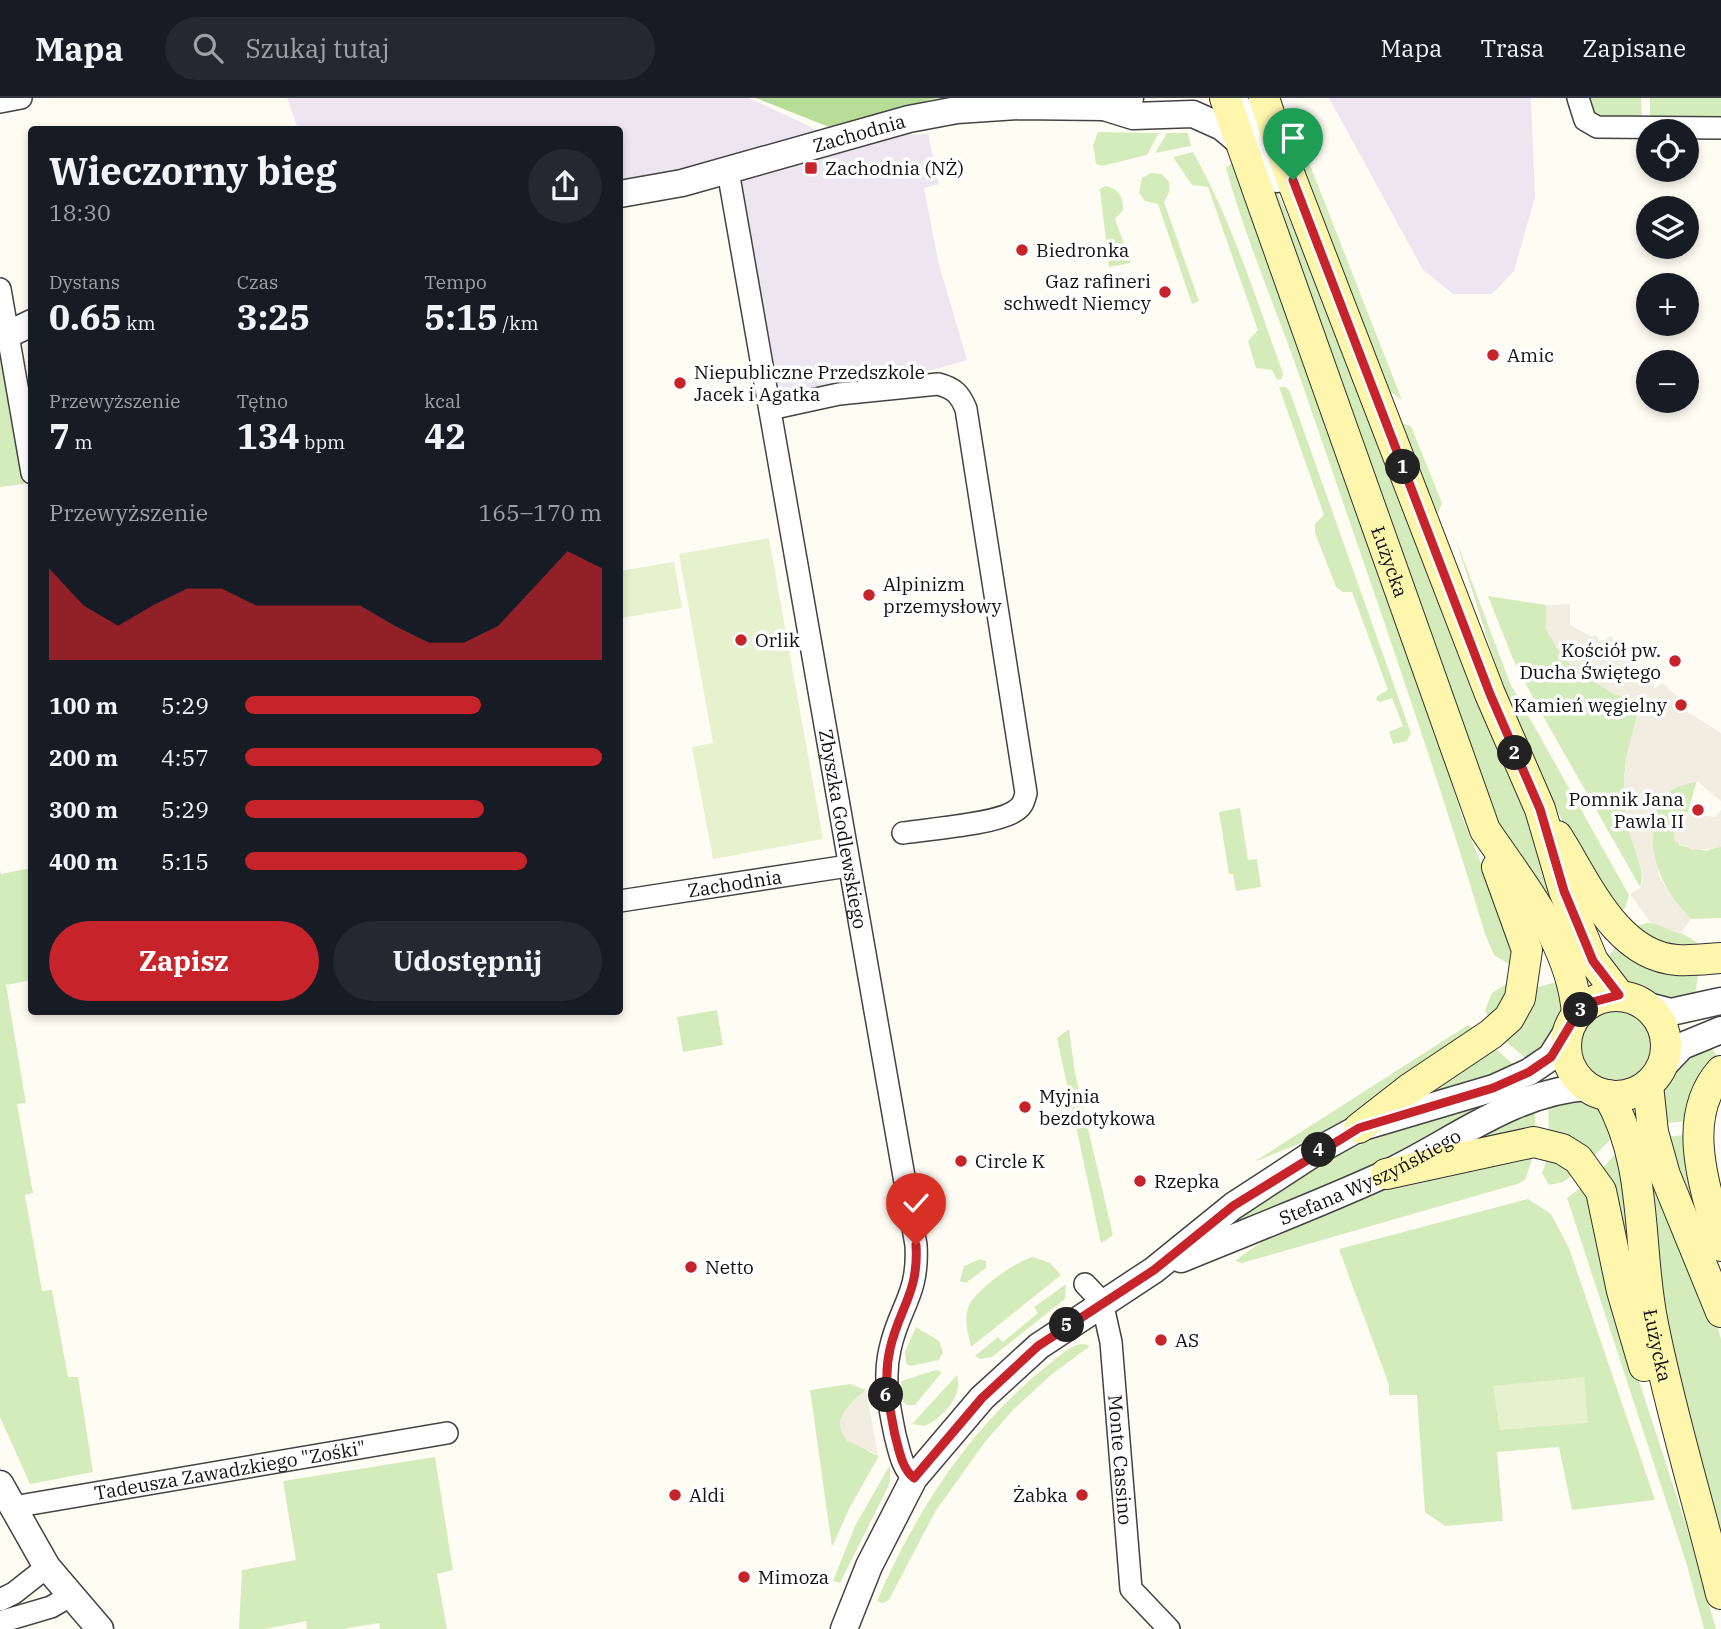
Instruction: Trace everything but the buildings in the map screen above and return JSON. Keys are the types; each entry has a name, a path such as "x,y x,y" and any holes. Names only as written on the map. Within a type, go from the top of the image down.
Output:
{"main road":[{"name":"Łużycka","path":"1224,98 1485,831 1544,917 1570,974 1573,1020"},
{"path":"1264,98 1490,694 1540,809 1564,891 1593,961 1619,995 1648,1006 1659,1019 1665,1034 1666,1051 1655,1076 1653,1132 1665,1175 1721,1312"},
{"path":"1540,809 1614,925 1638,947 1676,960 1721,958"},
{"path":"1359,1128 1409,1089 1491,1034 1509,1018 1520,998 1527,950 1485,831"},
{"path":"1619,995 1589,1003 1573,1020 1566,1053 1570,1066 1598,1091 1629,1094 1655,1076"},
{"path":"1721,1071 1707,1091 1697,1128 1706,1187 1721,1247"},
{"name":"Łużycka","path":"1598,1091 1618,1112 1635,1171 1646,1287 1673,1414 1721,1594"},
{"path":"1386,1174 1534,1142 1562,1149 1578,1159 1601,1191 1622,1292 1642,1363 1673,1414"}],"street":[{"path":"0,102 21,98"},
{"path":"1104,107 1130,98"},
{"path":"1104,107 1133,116 1193,114 1224,98 1253,119 1292,216 1323,258"},
{"path":"1578,98 1585,120 1597,127 1721,128"},
{"name":"Zachodnia","path":"623,193 728,171 872,127 957,110 1018,106 1104,107"},
{"path":"1193,114 1222,127 1240,142"},
{"name":"Zbyszka Godlewskiego","path":"728,171 916,1245 915,1284 890,1346 886,1371 886,1398 896,1440 906,1472 914,1478"},
{"path":"0,289 13,332 28,443"},
{"path":"770,409 839,394 938,384 951,387 960,396 966,409 1026,793 1023,803 1014,812 998,819 903,833"},
{"name":"Zachodnia","path":"623,901 848,866"},
{"path":"1648,1006 1671,1012 1721,1000"},
{"name":"Stefana Wyszyńskiego","path":"1154,1270 1233,1206 1359,1128 1493,1088 1529,1072 1551,1057 1573,1020"},
{"path":"1655,1076 1682,1046 1721,1030"},
{"name":"Stefana Wyszyńskiego","path":"844,1629 869,1566 914,1478 948,1435 1019,1363 1058,1331 1094,1293 1386,1174 1446,1139 1547,1092 1598,1091"},
{"name":"Monte Cassino","path":"1094,1293 1111,1342 1131,1589 1169,1629"},
{"name":"Tadeusza Zawadzkiego \"Zośki\"","path":"13,1507 447,1433"},
{"path":"0,1484 47,1567 100,1629"},
{"path":"0,1600 14,1593 47,1567"},
{"path":"0,1622 70,1597"}],"shaded area":[{"path":"287,98 749,98 832,137 928,134 939,184 924,188 938,261 967,360 802,407 770,420 729,173 623,191 623,126 297,126"},
{"path":"1329,98 1531,98 1535,197 1514,271 1492,294 1453,294 1423,270"},
{"path":"1570,604 1570,625 1592,637 1596,635 1600,642 1611,636 1621,648 1619,652 1647,677 1644,681 1656,688 1662,683 1681,699 1677,702 1686,711 1721,733 1721,801 1697,781 1672,789 1654,809 1653,847 1659,876 1673,899 1691,919 1680,934 1650,922 1630,894 1641,887 1643,877 1628,826 1624,785 1626,759 1638,710 1635,702 1610,692 1572,667 1557,649 1546,628 1546,605"},
{"path":"1721,810 1721,846 1718,848 1693,850 1674,841 1674,830 1683,813 1716,817"},
{"path":"866,1390 878,1455 847,1441 841,1431 840,1421 845,1410"}],"green space":[{"path":"756,98 937,98 829,127"},
{"path":"1586,98 1641,98 1642,119 1597,119"},
{"path":"1650,98 1721,98 1721,118 1650,116"},
{"path":"1098,132 1159,133 1147,155 1102,166 1096,164 1093,145"},
{"path":"1167,133 1188,133 1191,146 1155,153"},
{"path":"1289,141 1300,142 1308,160 1402,400 1387,389"},
{"path":"1193,152 1220,205 1242,261 1283,373 1282,379 1277,380 1272,370 1256,368 1248,341 1258,330 1208,187 1192,185 1173,157"},
{"path":"1261,156 1324,296 1579,950 1497,828"},
{"path":"1235,164 1422,685 1462,817 1515,945 1512,966 1494,955 1485,934 1397,660 1244,224 1226,168"},
{"path":"1151,173 1162,174 1169,182 1169,193 1164,202 1199,301 1192,304 1158,204 1145,201 1139,193 1142,178"},
{"path":"1105,186 1113,188 1121,197 1123,210 1115,219 1131,263 1109,267 1100,189"},
{"path":"0,362 24,484 0,487"},
{"path":"1279,387 1286,387 1290,392 1411,733 1407,741 1393,744 1389,732 1403,726 1392,698 1380,702 1376,700 1377,696 1388,690 1352,592 1343,592 1336,587 1315,533 1315,524 1324,515"},
{"path":"1400,426 1411,426 1442,503 1437,516"},
{"path":"1455,537 1510,683 1629,895 1625,908 1617,916 1566,828 1514,722"},
{"path":"769,538 823,839 713,859 692,747 713,743 679,554"},
{"path":"674,562 682,608 623,618 623,570"},
{"path":"1488,596 1546,605 1548,634 1623,698 1635,702 1637,716 1626,760 1624,792 1628,825 1642,873 1640,887 1539,709 1513,659"},
{"path":"1697,780 1688,812 1683,813 1679,845 1706,851 1721,846 1721,918 1691,919 1677,904 1656,863 1652,841 1652,820 1659,802 1674,788"},
{"path":"1240,808 1248,860 1257,859 1261,887 1236,891 1233,874 1229,874 1219,812"},
{"path":"28,869 28,981 6,985 26,1103 17,1104 33,1193 25,1195 42,1291 52,1290 68,1377 78,1377 93,1472 30,1484 0,1417 0,870 1,874"},
{"path":"1647,923 1667,927 1687,936 1698,943 1699,952 1662,949 1637,926"},
{"path":"1619,944 1699,969 1694,1001 1645,990 1623,979 1602,963"},
{"path":"1556,982 1564,1012 1532,1064 1501,1037 1531,989"},
{"path":"1506,984 1515,985 1491,1024 1485,1010 1492,993"},
{"path":"1618,1007 1633,1010 1645,1018 1653,1030 1656,1045 1653,1060 1645,1072 1633,1080 1618,1083 1603,1080 1591,1072 1583,1060 1580,1045 1583,1030 1591,1018 1603,1010"},
{"path":"717,1010 723,1045 683,1052 677,1017"},
{"path":"1468,1025 1481,1033 1316,1137 1254,1162"},
{"path":"1069,1029 1075,1073 1113,1235 1101,1243 1057,1038"},
{"path":"1706,1042 1719,1058 1688,1121 1658,1124 1658,1097 1678,1063"},
{"path":"1492,1046 1519,1069 1404,1108"},
{"path":"1529,1091 1231,1230 1228,1220 1315,1167 1391,1130"},
{"path":"1581,1098 1604,1109 1618,1132 1590,1160 1549,1135 1548,1100"},
{"path":"1535,1106 1535,1133 1439,1150"},
{"path":"1689,1135 1718,1263 1713,1265 1661,1137"},
{"path":"1646,1142 1710,1299 1721,1339 1721,1530 1660,1331"},
{"path":"1622,1147 1638,1286 1599,1172"},
{"path":"1535,1151 1525,1180 1517,1184 1242,1263 1235,1261 1303,1220 1340,1204 1418,1179"},
{"path":"1549,1153 1577,1172 1563,1182 1549,1185 1542,1173"},
{"path":"1587,1183 1625,1338 1685,1522 1716,1629 1704,1629 1686,1562 1567,1198"},
{"path":"1528,1199 1551,1214 1569,1248 1655,1500 1572,1510 1559,1447 1497,1452 1503,1521 1445,1526 1425,1512 1417,1395 1389,1395 1389,1385 1339,1249"},
{"path":"1033,1257 1050,1263 1061,1275 971,1347 966,1317 972,1301 996,1278 1016,1264"},
{"path":"980,1259 986,1261 986,1268 966,1283 960,1281 964,1266"},
{"path":"1066,1284 1065,1299 992,1357 981,1359 975,1356 998,1337 1003,1342 1038,1313 1034,1307"},
{"path":"916,1327 939,1341 943,1352 939,1360 910,1366 906,1363 905,1352"},
{"path":"1084,1344 1090,1346 1051,1375 1013,1410 985,1442 935,1512 889,1600 883,1603 877,1601 909,1535 948,1472 970,1443 1020,1389 1065,1352"},
{"path":"936,1370 942,1372 915,1405 903,1402 901,1381"},
{"path":"957,1375 957,1390 944,1412 924,1426 912,1424"},
{"path":"1584,1377 1588,1423 1500,1430 1493,1386"},
{"path":"850,1384 866,1390 845,1413 841,1431 869,1452 879,1456 850,1507 832,1547 810,1390"},
{"path":"435,1457 453,1570 437,1574 447,1629 380,1629 379,1623 343,1629 307,1629 306,1621 265,1629 239,1629 242,1570 296,1560 283,1481"},
{"path":"890,1465 887,1489 840,1583 833,1581 855,1526"}],"place":[{"name":"Zachodnia (NŻ)","path":"811,168"},
{"name":"Biedronka","path":"1022,250"},
{"name":"Gaz rafineri schwedt Niemcy","path":"1165,292"},
{"name":"Amic","path":"1493,355"},
{"name":"Niepubliczne Przedszkole Jacek i Agatka","path":"680,383"},
{"name":"Alpinizm przemysłowy","path":"869,595"},
{"name":"Orlik","path":"741,640"},
{"name":"Kościół pw. Ducha Świętego","path":"1675,661"},
{"name":"Kamień węgielny","path":"1681,705"},
{"name":"Pomnik Jana Pawla II","path":"1698,810"},
{"name":"Myjnia bezdotykowa","path":"1025,1107"},
{"name":"Circle K","path":"961,1161"},
{"name":"Rzepka","path":"1140,1181"},
{"name":"Netto","path":"691,1267"},
{"name":"AS","path":"1161,1340"},
{"name":"Aldi","path":"675,1495"},
{"name":"Żabka","path":"1082,1495"},
{"name":"Mimoza","path":"744,1577"}],"route":[{"path":"916,1245 915,1284 890,1346 886,1371 886,1398 896,1440 906,1472 914,1478 982,1398 1038,1346 1154,1270 1233,1206 1317,1151 1359,1128 1493,1088 1529,1072 1551,1057 1577,1014 1589,1003 1619,995 1593,961 1564,891 1540,809 1490,694 1293,180"}]}
